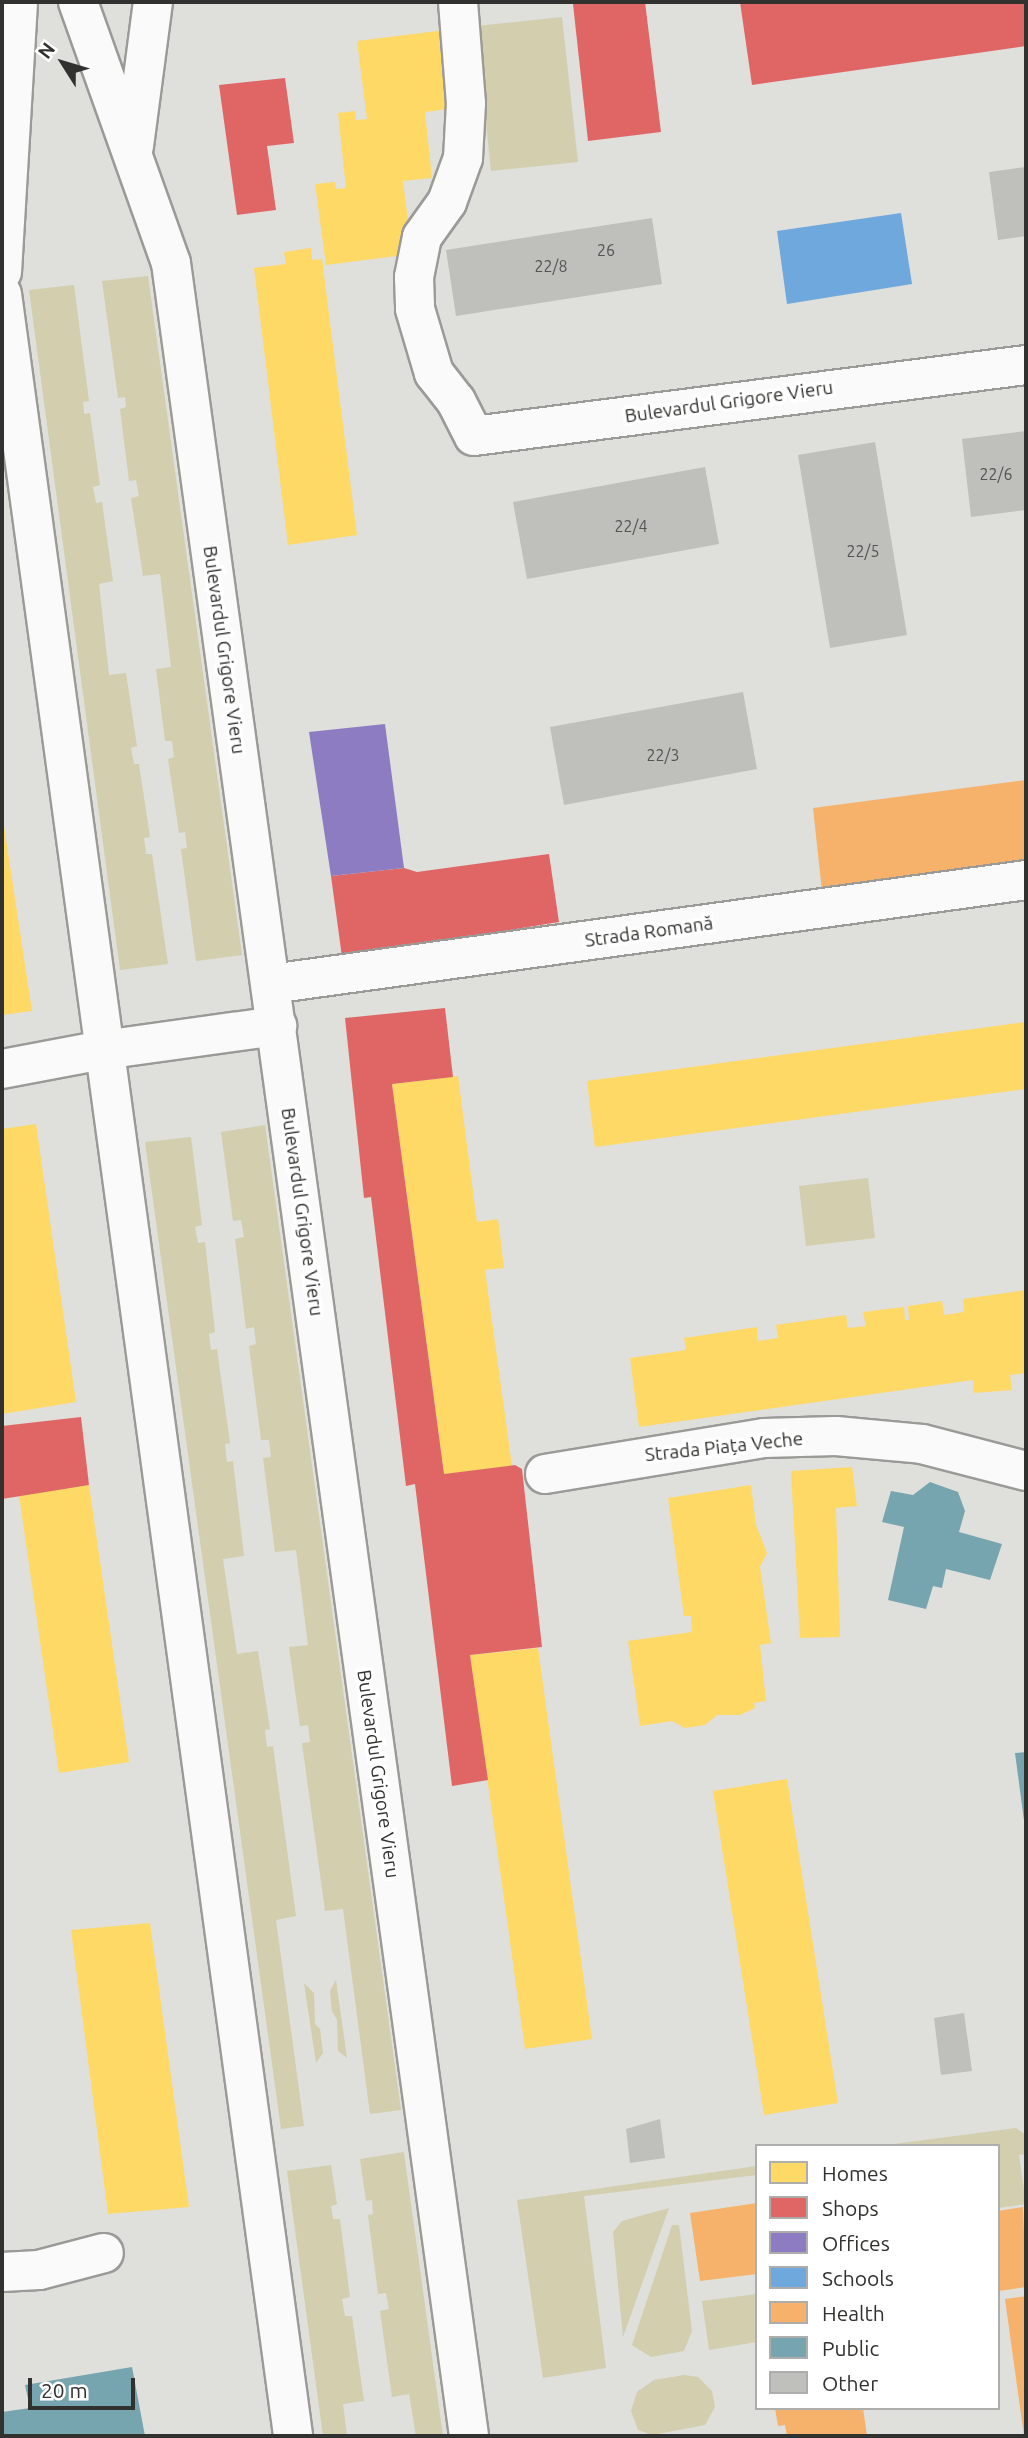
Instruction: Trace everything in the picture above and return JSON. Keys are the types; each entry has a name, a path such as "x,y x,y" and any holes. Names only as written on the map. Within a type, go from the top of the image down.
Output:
{"main road":[{"path":"2,272 5,169 18,2"},
{"name":"Bulevardul Grigore Vieru","path":"78,2 171,263 469,2436"},
{"path":"133,155 153,2"},
{"name":"Bulevardul Grigore Vieru","path":"458,2 467,103 463,158 447,202 422,237 414,277 415,309 434,373 456,401 474,436 1026,365"},
{"path":"2,294 293,2436"},
{"name":"Strada Romană","path":"271,984 1026,880"},
{"path":"2,1069 103,1050 277,1026"},
{"name":"Strada Piața Veche","path":"545,1474 764,1438 836,1436 922,1444 1026,1471"},
{"path":"2,2272 39,2270 104,2253"}],"shaded area":[{"path":"562,17 578,162 491,171 476,26"},
{"path":"148,276 242,955 196,961 181,849 187,848 185,832 179,833 168,759 174,757 172,741 165,741 156,669 171,667 160,574 143,576 131,498 139,496 136,480 129,481 120,409 126,407 125,397 118,398 102,281"},
{"path":"74,285 89,401 83,402 84,414 90,413 100,485 93,487 96,503 102,502 113,581 99,584 109,675 126,673 137,746 131,748 134,764 139,764 150,837 144,838 146,854 152,854 168,964 120,970 29,290"},
{"path":"265,1125 401,2110 370,2114 343,1909 325,1911 302,1743 310,1742 308,1725 300,1726 289,1647 308,1645 296,1550 275,1552 263,1458 271,1457 269,1440 261,1440 249,1346 256,1344 254,1327 246,1329 235,1239 244,1237 241,1220 233,1221 221,1132"},
{"path":"191,1137 202,1225 195,1227 198,1243 205,1242 215,1332 209,1334 211,1350 217,1349 230,1443 225,1444 227,1462 233,1461 244,1556 223,1559 237,1654 258,1651 270,1729 265,1730 267,1747 273,1746 296,1916 276,1920 304,2126 281,2129 145,1142"},
{"path":"868,1178 875,1238 806,1246 799,1186"},
{"path":"336,1980 347,2058 338,2051 337,2020 332,2011 330,1991"},
{"path":"304,1983 314,1993 315,2024 320,2029 323,2053 316,2063"},
{"path":"1016,2128 1026,2135 1026,2154 1019,2155 1026,2204 1000,2208 1000,2144 894,2144"},
{"path":"404,2152 443,2436 416,2436 409,2394 392,2397 380,2311 389,2309 386,2293 378,2294 368,2215 373,2214 372,2200 366,2201 360,2159"},
{"path":"331,2165 337,2204 331,2206 333,2219 340,2219 350,2297 342,2299 345,2316 352,2316 364,2401 343,2404 347,2436 323,2436 287,2171"},
{"path":"755,2166 755,2175 584,2196 606,2368 543,2378 517,2200"},
{"path":"669,2208 623,2337 613,2232 622,2221"},
{"path":"672,2225 679,2225 692,2331 684,2351 651,2357 632,2345"},
{"path":"755,2294 755,2342 709,2350 702,2301"},
{"path":"684,2375 698,2377 712,2391 715,2407 705,2425 652,2435 638,2430 631,2411 637,2392 654,2380"}],"building: Homes":[{"path":"445,30 454,108 425,112 432,178 403,181 412,254 326,265 315,184 335,182 336,189 346,188 338,113 355,111 356,120 367,119 357,41"},
{"path":"311,248 312,260 322,259 357,535 288,545 254,268 286,264 284,252"},
{"path":"2,813 32,1011 2,1015"},
{"path":"1026,1022 1026,1089 595,1147 587,1081"},
{"path":"458,1076 477,1222 498,1219 504,1268 485,1270 512,1466 444,1474 392,1084"},
{"path":"36,1124 76,1402 2,1414 2,1129"},
{"path":"1026,1290 1026,1373 1010,1375 1012,1390 974,1393 973,1380 639,1427 630,1358 686,1350 684,1338 757,1327 758,1341 778,1338 776,1325 846,1315 848,1328 866,1326 863,1312 904,1307 905,1320 909,1320 908,1306 942,1301 944,1315 964,1312 963,1299"},
{"path":"852,1467 857,1506 836,1508 840,1637 800,1638 791,1471"},
{"path":"89,1485 129,1762 59,1773 19,1495"},
{"path":"751,1485 756,1525 767,1553 760,1567 771,1643 760,1645 766,1701 754,1703 755,1708 740,1715 717,1715 705,1725 685,1728 672,1721 640,1726 628,1641 692,1632 691,1616 684,1616 668,1498"},
{"path":"538,1648 592,2039 525,2049 470,1655"},
{"path":"787,1779 838,2103 764,2115 713,1791"},
{"path":"150,1923 189,2207 108,2214 71,1930"}],"building: Shops":[{"path":"645,2 661,132 588,141 573,4"},
{"path":"740,2 1026,2 1026,46 752,85"},
{"path":"285,78 294,143 267,146 276,210 237,215 219,85"},
{"path":"549,854 559,922 342,957 331,876 404,868 417,872"},
{"path":"445,1008 453,1077 392,1084 444,1474 515,1465 522,1469 542,1647 470,1655 488,1780 452,1786 415,1484 406,1486 371,1197 364,1198 345,1018"},
{"path":"81,1417 89,1485 2,1499 2,1426"}],"building: Offices":[{"path":"385,724 404,868 331,876 309,732"}],"building: Schools":[{"path":"901,213 912,284 787,304 777,231"}],"building: Health":[{"path":"1026,780 1026,867 822,891 813,808"},
{"path":"755,2203 755,2274 700,2281 690,2213"},
{"path":"1023,2207 1026,2287 1000,2291 1000,2211"},
{"path":"1026,2296 1026,2436 1024,2436 1005,2299"},
{"path":"775,2410 863,2410 867,2436 787,2436 785,2425 778,2426"}],"building: Public":[{"path":"930,1482 958,1492 965,1511 959,1532 1002,1544 990,1580 946,1569 942,1588 933,1586 926,1609 888,1600 904,1527 882,1522 891,1491 913,1495"},
{"path":"1026,1752 1026,1828 1025,1828 1015,1753"},
{"path":"132,2367 145,2436 2,2436 2,2412 30,2408 25,2385"}],"building: Other":[{"path":"1026,167 1026,236 998,240 989,172"},
{"path":"652,218 662,284 456,316 446,250"},
{"path":"1026,431 1026,510 971,517 962,439"},
{"path":"875,442 907,635 830,648 798,455"},
{"path":"705,467 719,544 527,579 513,502"},
{"path":"743,692 757,769 564,805 550,727"},
{"path":"964,2013 972,2071 941,2075 934,2018"},
{"path":"660,2119 665,2158 630,2163 626,2129"}]}
